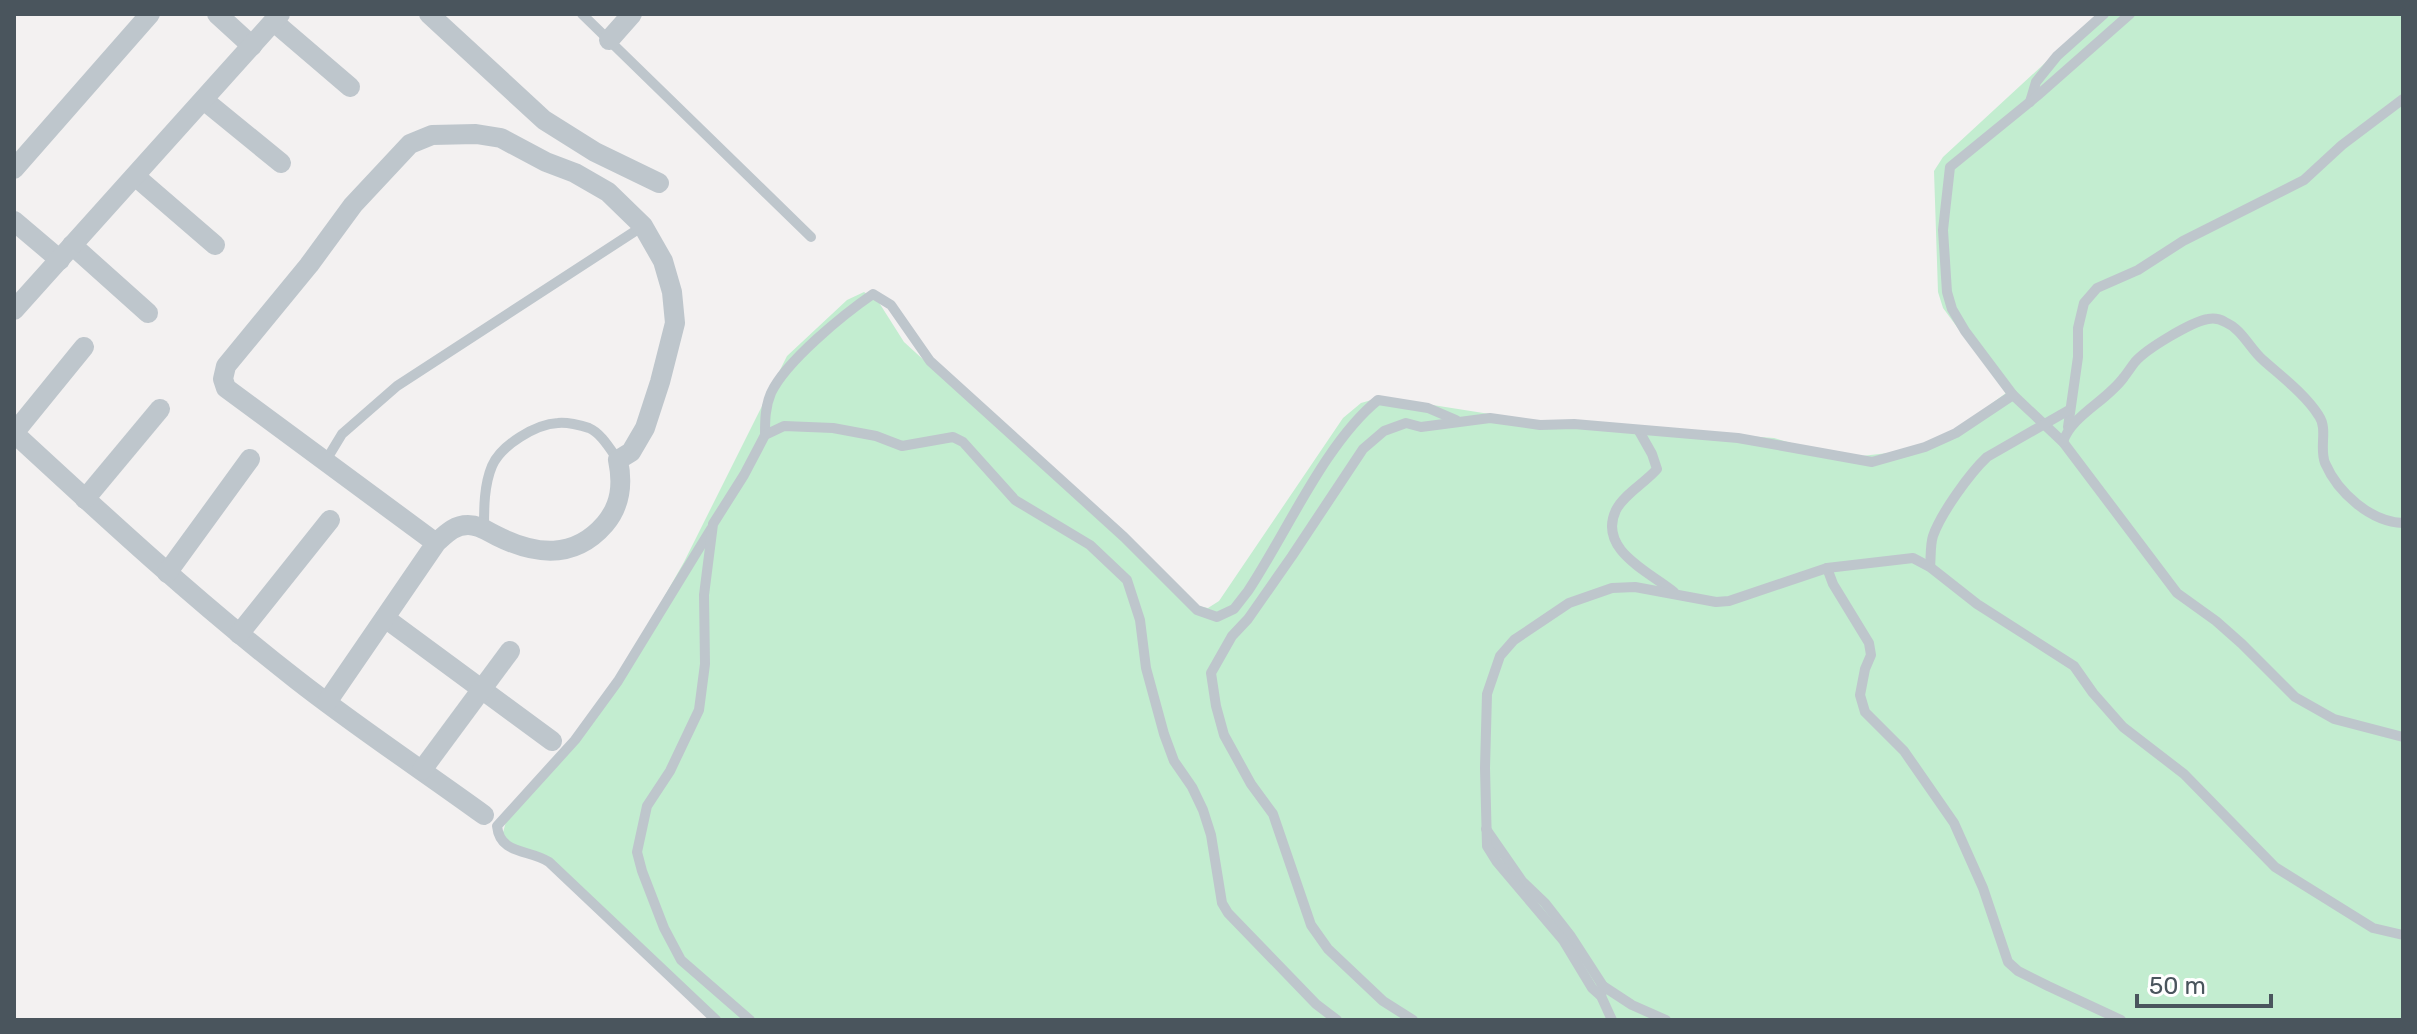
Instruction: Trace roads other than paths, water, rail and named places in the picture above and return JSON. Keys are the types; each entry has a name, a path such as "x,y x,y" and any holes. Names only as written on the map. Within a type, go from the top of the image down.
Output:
{"street":[{"path":"14,169 150,14"},
{"path":"217,14 252,46"},
{"path":"429,14 544,120 595,152 659,183"},
{"path":"609,40 632,14"},
{"path":"14,310 277,18 350,87"},
{"path":"205,101 281,163"},
{"path":"327,702 436,543 459,526 484,528 512,542 542,551 571,549 592,537 614,511 621,491 618,460 631,452 645,428 660,382 675,323 672,292 657,247 643,226 608,192 575,173 546,162 501,138 476,134 432,135 410,144 353,205 309,265 226,366 223,379 226,388 436,543"},
{"path":"135,176 215,245"},
{"path":"14,221 66,253 148,313"},
{"path":"84,347 14,433 167,573 239,634 327,702 484,815"},
{"path":"85,499 160,409"},
{"path":"167,573 250,459"},
{"path":"239,634 330,520"},
{"path":"385,618 552,741"},
{"path":"422,770 510,651"}],"lane":[{"path":"582,14 811,237"},
{"path":"2030,102 2036,82 2057,56 2104,14"},
{"path":"2130,14 1950,167 1943,230 1947,292 1952,309 1985,360 2013,395 2063,442 2177,593 2242,644 2295,697 2334,719 2403,737"},
{"path":"2063,442 2078,357 2078,328 2084,303 2097,288 2138,270 2183,241 2304,180 2342,145 2403,99"},
{"path":"325,462 342,434 397,386 643,226"},
{"path":"716,1020 549,862 530,852 511,850 498,836 497,826 575,740 609,692 714,524 765,435 765,415 772,391 818,339 873,294 891,305 930,361 1124,537 1197,610 1217,617 1234,609 1248,591 1327,462 1365,411 1378,400 1428,408 1457,421"},
{"path":"2068,427 2104,400 2136,361 2208,319 2228,322 2319,415 2324,425 2321,435 2325,462 2348,497 2389,523 2403,523"},
{"path":"1413,1020 1383,1001 1328,949 1311,925 1273,814 1251,784 1224,735 1211,673 1232,636 1266,594 1363,449 1384,431 1406,423 1421,427 1490,418 1540,425 1574,424 1738,438 1872,462 1925,447 1956,433 2013,395"},
{"path":"1930,567 1933,536 1965,481 1978,465 2069,410"},
{"path":"484,528 484,503 492,466 499,454 534,429 559,422 590,428 602,438 618,460"},
{"path":"765,435 784,426 833,428 876,436 902,446 953,437 963,442 1015,500 1090,545 1127,580 1140,620 1146,668 1164,734 1174,761 1192,787 1207,822 1222,903 1228,913 1316,1004 1337,1020"},
{"path":"1639,431 1657,469 1616,509 1613,522 1615,538 1620,552 1674,592"},
{"path":"714,524 704,595 705,664 699,710 670,771 647,806 637,852 659,915 681,960 750,1020"},
{"path":"1666,1020 1592,988 1563,940 1500,858 1487,846 1487,694 1500,656 1514,640 1569,603 1612,588 1635,587 1716,602 1729,601 1827,568 1913,558 1930,567 1977,604 2074,666 2123,727 2184,774 2275,867 2373,928 2403,935"},
{"path":"1827,568 1833,584 1869,643 1871,655 1860,695 1865,712 1904,751 1954,823 1983,888 2008,962 2018,971 2121,1020"},
{"path":"1602,991 1612,1020"}]}
